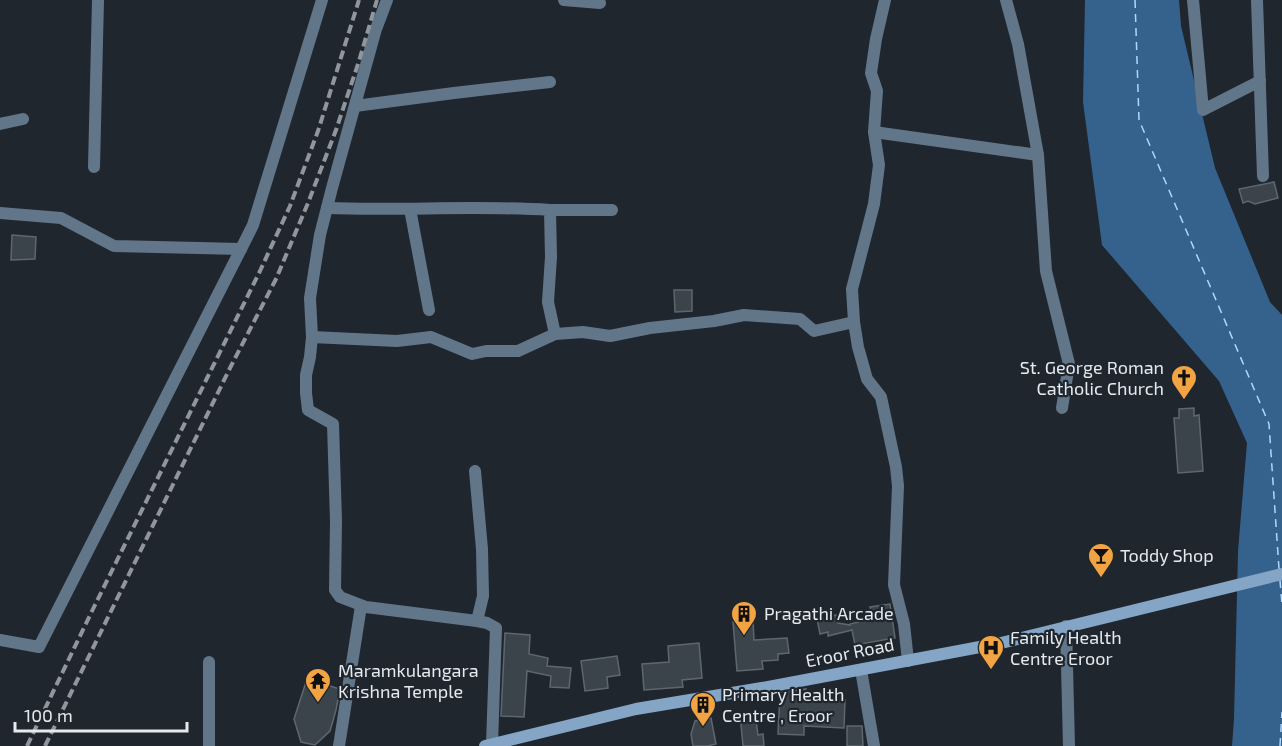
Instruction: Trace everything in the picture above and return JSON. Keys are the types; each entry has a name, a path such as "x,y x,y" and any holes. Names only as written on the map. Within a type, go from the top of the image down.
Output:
{"main road":[{"name":"Eroor Road","path":"488,745 636,709 1001,643 1282,574"}],"street":[{"path":"94,167 98,0"},
{"path":"0,640 39,646 241,249 253,225 322,0"},
{"path":"387,0 376,29 320,235 310,298 312,337 306,375 308,410 333,424 336,521 335,590 340,597 361,606 477,621 496,628 488,745"},
{"path":"564,0 600,3"},
{"path":"885,0 871,73 877,91 874,132 879,165 874,204 852,289 858,347 867,379 881,398 896,467 898,486 894,585 904,624 908,661"},
{"path":"1006,0 1018,44 1038,155 1046,271 1069,364 1062,408"},
{"path":"1193,0 1203,110 1260,81"},
{"path":"1257,0 1263,176"},
{"path":"355,106 550,82"},
{"path":"0,124 24,119"},
{"path":"874,132 1038,155"},
{"path":"327,208 612,210"},
{"path":"410,209 429,310"},
{"path":"550,210 551,257 548,303 555,334"},
{"path":"0,213 60,218 114,246 241,249"},
{"path":"312,337 397,341 431,337 472,354 486,351 518,351 555,334 583,332 610,336 744,315 800,319 814,331 854,322"},
{"path":"475,471 482,549 483,596 477,621"},
{"path":"339,746 361,606"},
{"path":"1066,626 1069,746"},
{"path":"209,662 209,746"},
{"path":"861,670 874,746"}],"water":[{"path":"1085,0 1179,0 1181,26 1215,168 1270,302 1282,315 1282,746 1232,746 1238,551 1247,443 1219,381 1102,245 1083,102"}],"building":[{"path":"1274,182 1278,198 1255,204 1248,201 1243,203 1239,189"},
{"path":"12,235 36,237 35,259 11,260"},
{"path":"674,290 692,290 692,311 675,312"},
{"name":"St. George Roman Catholic Church","path":"1194,408 1194,416 1199,415 1203,471 1178,473 1174,418 1179,418 1179,409"},
{"path":"890,604 895,638 855,645 852,630 828,636 828,632 820,634 817,619 836,615 838,623 850,625 871,619 870,607"},
{"name":"Pragathi Arcade","path":"753,621 754,640 787,638 789,653 778,654 778,660 762,661 763,669 737,671 733,622"},
{"path":"505,633 530,635 529,654 548,658 547,666 571,668 569,688 550,687 551,676 527,671 524,717 501,716"},
{"path":"699,643 702,678 682,680 683,687 644,690 642,664 669,662 668,646"},
{"path":"617,656 620,675 607,677 608,688 585,691 581,661"},
{"name":"Maramkulangara Krishna Temple","path":"307,679 340,689 330,731 315,745 301,742 294,719"},
{"path":"806,689 805,698 845,700 844,728 804,726 804,735 778,734 780,693"},
{"path":"755,712 758,735 763,734 764,746 743,746 740,714"},
{"name":"Primary Health Centre , Eroor","path":"711,718 716,744 693,746 691,734 695,721"},
{"path":"847,726 862,726 863,746 847,746"}],"ferry route":[{"path":"1135,0 1139,120 1269,424 1279,569"},
{"path":"1280,580 1282,605"},
{"path":"1280,746 1282,712"}],"railway":[{"path":"27,746 290,206 318,131 359,0"},
{"path":"45,746 276,279 336,130 377,0"}],"place":[{"name":"St. George Roman Catholic Church","path":"1184,401"},
{"name":"Toddy Shop","path":"1101,579"},
{"name":"Pragathi Arcade","path":"744,637"},
{"name":"Family Health Centre Eroor","path":"991,671"},
{"name":"Maramkulangara Krishna Temple","path":"318,704"},
{"name":"Primary Health Centre , Eroor","path":"703,728"}]}
